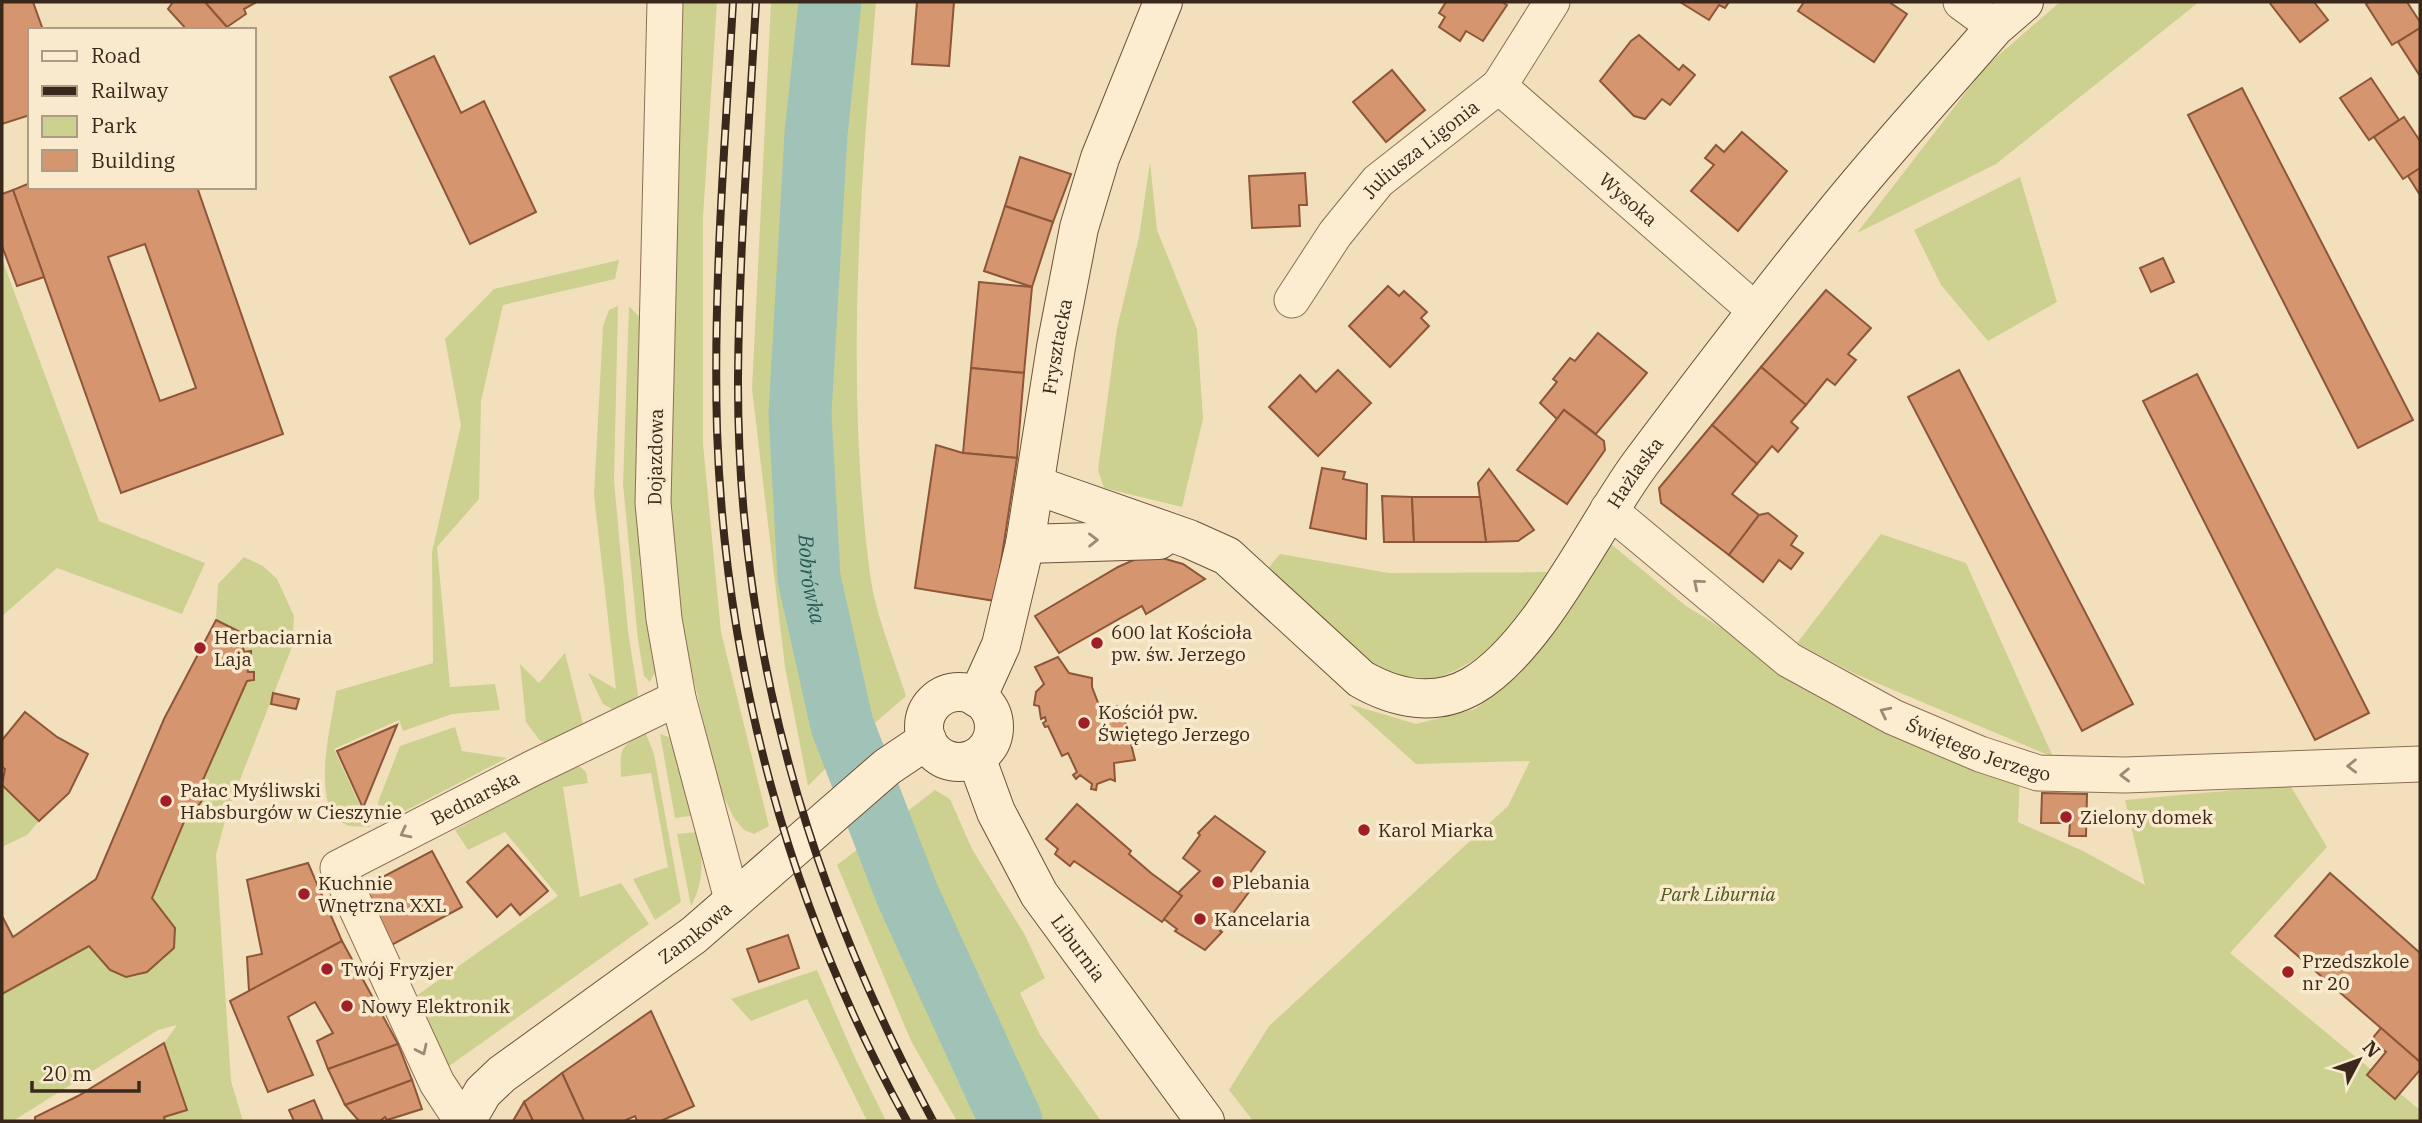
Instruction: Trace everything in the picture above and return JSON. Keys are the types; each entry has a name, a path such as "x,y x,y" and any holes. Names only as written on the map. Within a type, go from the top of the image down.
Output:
{"street":[{"name":"Dojazdowa","path":"666,2 653,503 664,619 678,698 733,902"},
{"name":"Frysztacka","path":"977,698 1001,645 1025,544 1056,347 1079,228 1100,158 1163,2"},
{"name":"Juliusza Ligonia","path":"1292,300 1335,234 1378,181 1499,86 1552,2"},
{"path":"1961,2 1995,27"},
{"name":"Hażlaska","path":"1035,485 1189,539 1227,556 1361,679 1385,692 1434,699 1471,686 1511,655 1543,614 1608,509 1833,214 1995,27 2024,2"},
{"name":"Wysoka","path":"1499,86 1757,312"},
{"name":"Świętego Jerzego","path":"1608,509 1789,660 1819,680 1968,749 2038,773 2125,775 2420,764"},
{"name":"Hażlaska","path":"1025,544 1189,539"},
{"path":"965,690 977,698 988,708 994,735 987,751 977,760 953,762 942,758 927,740 924,717 939,697 965,690"},
{"name":"Bednarska","path":"464,1121 437,1083 338,868 531,769 678,698"},
{"name":"Zamkowa","path":"464,1121 483,1091 502,1074 658,962 733,902 887,767 927,740"},
{"name":"Liburnia","path":"977,760 1001,823 1039,894 1205,1121"}],"green space":[{"path":"682,2 717,2 703,217 703,444 721,632 769,826 754,834 744,830 734,818 719,787 680,621 668,481"},
{"path":"771,2 809,2 787,214 784,464 801,611 838,756 808,786 785,667 752,389"},
{"path":"837,2 876,2 860,216 858,431 862,503 872,589 906,696 861,735 823,586 822,249"},
{"path":"2060,2 2199,2 1996,164 1857,233 1986,66"},
{"path":"1150,162 1157,230 1197,329 1203,419 1182,507 1104,488 1098,470 1117,328 1139,237"},
{"path":"2020,177 2057,302 1988,341 1941,285 1914,230"},
{"path":"2,259 99,521 205,563 182,614 57,568 2,616"},
{"path":"619,260 615,279 503,305 481,401 479,499 437,547 450,687 495,684 500,710 452,714 403,731 399,720 334,749 370,827 349,826 333,818 325,787 326,755 336,691 433,663 432,552 461,425 445,339 494,289"},
{"path":"618,306 614,481 628,631 638,694 637,700 614,710 603,704 588,673 616,689 594,495 603,326 609,310"},
{"path":"629,306 641,319 638,487 640,569 656,656 656,670 650,682 644,676 638,640 623,484"},
{"path":"1881,534 1966,563 2053,757 1853,673 1797,643"},
{"name":"Park Liburnia","path":"1611,544 1686,606 1857,711 2020,776 2018,822 2083,851 2145,885 2125,800 2290,785 2327,847 2230,953 2420,1110 2420,1121 1253,1121 1229,1090 1269,1026 1508,806 1530,761 1416,764 1349,704 1416,724 1475,709 1518,676 1548,639"},
{"path":"1280,554 1389,573 1549,572 1521,621 1491,648 1441,677 1407,683 1392,679 1363,659 1312,611 1269,567"},
{"path":"244,557 263,566 277,579 294,616 292,647 227,813 216,855 231,1081 243,1121 165,1121 164,1117 187,1110 164,1043 177,1025 158,1030 13,1121 2,1121 2,994 89,946 111,968 130,976 150,970 174,948 175,928 152,898 186,817 190,819 205,794 198,791 247,681 254,680 254,672 248,672 246,662 251,660 251,652 244,652 240,632 216,620 218,584"},
{"path":"565,653 583,724 554,743 540,741 526,722 520,664 539,683"},
{"path":"455,727 462,751 507,758 380,824 378,802 400,746"},
{"path":"646,734 654,754 681,902 655,920 633,879 668,867 651,773 621,777 623,750 626,745"},
{"path":"660,734 672,738 691,816 675,818"},
{"path":"579,766 586,772 588,783 563,787 580,897 621,883 649,924 445,1069 409,1001 558,896 505,832 468,850 455,830 565,769"},
{"path":"2,785 39,821 27,835 2,847"},
{"path":"935,790 950,799 972,849 1025,935 1045,978 1020,993 1040,1035 1101,1121 957,1121 911,1041 837,865"},
{"path":"697,832 702,869 699,887 691,906 677,834"},
{"path":"817,970 886,1121 867,1121 807,999 751,1021 731,999"}],"building":[{"path":"2,2 33,2 42,28 28,28 28,116 2,124"},
{"path":"173,2 205,2 228,28 185,28 168,9"},
{"path":"205,2 255,3 244,9 246,14 227,27"},
{"path":"917,2 954,2 949,66 912,64"},
{"path":"1446,2 1502,2 1507,5 1483,41 1466,31 1460,41 1439,27 1445,17 1439,13"},
{"path":"1680,2 1729,2 1725,8 1719,5 1709,20"},
{"path":"1804,2 1889,2 1907,14 1874,62 1798,11"},
{"path":"2269,2 2314,2 2328,20 2300,42"},
{"path":"2407,2 2420,22 2420,28 2392,45 2366,4"},
{"path":"2420,28 2420,76 2398,42"},
{"path":"1639,35 1679,70 1683,65 1695,75 1670,105 1662,99 1645,119 1634,116 1600,81 1631,41"},
{"path":"434,56 461,113 484,101 536,212 470,244 390,77"},
{"path":"1392,70 1425,110 1386,142 1353,102"},
{"path":"2371,78 2399,120 2369,140 2340,98"},
{"path":"2242,88 2413,420 2358,448 2188,115"},
{"path":"2404,117 2420,141 2420,168 2403,179 2374,137"},
{"path":"1742,132 1787,171 1738,231 1691,191 1714,165 1705,158 1716,145 1724,152"},
{"path":"1020,157 1071,174 1053,222 1005,206"},
{"path":"2420,168 2420,195 2408,176"},
{"path":"1305,173 1307,205 1299,205 1300,226 1252,228 1249,176"},
{"path":"28,184 28,189 198,189 283,434 121,493 13,190","holes":["145,244 196,388 160,401 108,257"]},
{"path":"13,190 44,277 17,286 2,246 2,194"},
{"path":"1005,206 1053,222 1032,287 984,271"},
{"path":"2163,258 2174,282 2151,292 2140,268"},
{"path":"979,282 1032,287 1024,373 971,368"},
{"path":"1388,286 1399,296 1404,291 1427,312 1421,318 1429,326 1390,367 1349,326"},
{"path":"1826,290 1871,328 1848,354 1856,360 1835,385 1827,379 1806,405 1761,367"},
{"path":"1598,333 1647,373 1596,434 1564,410 1557,419 1540,403 1557,382 1553,379 1570,358 1575,361"},
{"path":"1761,367 1806,405 1791,422 1798,428 1778,452 1772,446 1757,464 1712,425"},
{"path":"971,368 1024,373 1017,458 963,453"},
{"path":"1338,370 1371,403 1318,456 1269,407 1300,375 1316,392"},
{"path":"1959,370 2133,704 2082,731 1908,397"},
{"path":"2197,374 2369,713 2315,740 2143,401"},
{"path":"1564,410 1604,441 1605,450 1567,504 1517,470"},
{"path":"1712,425 1757,464 1732,494 1759,515 1729,555 1661,503 1659,488"},
{"path":"936,445 963,453 1017,458 995,601 915,588"},
{"path":"1322,468 1345,472 1343,479 1367,484 1366,539 1310,528"},
{"path":"1489,469 1534,530 1518,541 1486,542 1478,483"},
{"path":"1382,496 1412,497 1414,542 1384,542"},
{"path":"1412,497 1480,497 1486,542 1414,542"},
{"path":"1768,513 1797,536 1791,545 1803,553 1791,569 1779,560 1763,582 1729,555 1759,515"},
{"path":"1138,558 1162,558 1183,564 1205,579 1146,614 1142,606 1059,653 1035,616"},
{"name":"Pałac Myśliwski Habsburgów w Cieszynie","path":"216,620 240,632 244,652 251,651 251,660 246,662 248,672 254,672 254,680 247,681 198,791 206,794 190,819 186,817 152,898 175,928 174,948 147,972 126,977 110,970 89,946 2,994 2,916 13,937 96,879 164,719"},
{"name":"Kościół pw. Świętego Jerzego","path":"1058,657 1069,673 1092,678 1092,687 1102,713 1117,706 1126,724 1135,760 1114,763 1115,781 1110,779 1097,784 1096,790 1091,789 1092,784 1080,775 1076,779 1073,775 1077,772 1068,753 1062,756 1048,726 1045,727 1043,723 1046,721 1045,717 1041,719 1039,706 1034,705 1036,692 1044,684 1035,667"},
{"path":"273,693 299,699 296,709 271,704"},
{"path":"25,712 57,737 88,754 69,793 39,821 2,785 5,769 2,767 2,740"},
{"path":"397,725 363,808 337,751"},
{"path":"2042,793 2087,794 2086,836 2069,836 2070,823 2041,823"},
{"path":"1077,804 1131,851 1129,854 1182,896 1162,922 1074,861 1070,866 1055,854 1058,849 1046,839"},
{"name":"Plebania","path":"1215,816 1265,852 1244,881 1252,888 1220,931 1222,932 1205,950 1175,931 1177,929 1164,919 1182,896 1178,893 1200,871 1183,858 1200,835 1198,833"},
{"path":"508,845 548,891 520,915 511,904 497,917 467,882"},
{"path":"432,851 462,907 388,947 358,890"},
{"path":"308,863 342,941 249,991 247,957 262,954 247,880"},
{"path":"2330,873 2420,953 2420,1062 2275,936"},
{"path":"788,935 799,968 759,982 747,949"},
{"path":"342,941 398,1044 328,1069 317,1041 333,1033 315,1002 288,1017 313,1075 268,1092 230,1001"},
{"path":"651,1011 694,1106 661,1121 637,1121 635,1116 624,1121 584,1121 562,1073"},
{"path":"2381,1028 2420,1062 2420,1070 2395,1099 2367,1075 2386,1052 2371,1040"},
{"path":"164,1043 187,1110 164,1117 165,1121 35,1121 35,1117 78,1096"},
{"path":"398,1044 412,1080 345,1105 328,1069"},
{"path":"562,1073 584,1121 533,1121 524,1102"},
{"path":"412,1080 422,1109 387,1120 385,1117 380,1121 359,1121 345,1105"},
{"path":"314,1100 323,1121 294,1121 289,1110"},
{"path":"524,1102 533,1121 513,1121"}],"waterway":[{"name":"Bobrówka","path":"830,2 816,134 800,414 809,578 842,725 907,894 1011,1121"}],"railway":[{"path":"733,2 720,216 716,376 723,520 734,610 750,698 771,786 798,873 829,958 866,1041 907,1121"},
{"path":"756,2 742,237 738,378 741,477 750,574 766,669 788,762 816,854 850,944 889,1033 933,1121"}],"place":[{"name":"600 lat Kościoła pw. św. Jerzego","path":"1097,643"},
{"name":"Herbaciarnia Laja","path":"200,648"},
{"name":"Kościół pw. Świętego Jerzego","path":"1084,723"},
{"name":"Pałac Myśliwski Habsburgów w Cieszynie","path":"166,801"},
{"name":"Zielony domek","path":"2066,817"},
{"name":"Karol Miarka","path":"1364,830"},
{"name":"Plebania","path":"1218,882"},
{"name":"Kuchnie Wnętrzna XXL","path":"304,894"},
{"name":"Kancelaria","path":"1200,919"},
{"name":"Twój Fryzjer","path":"327,969"},
{"name":"Przedszkole nr 20","path":"2288,972"},
{"name":"Nowy Elektronik","path":"347,1006"}]}
